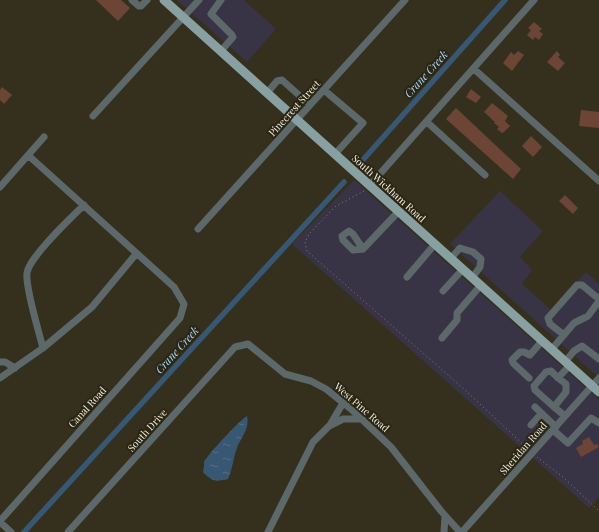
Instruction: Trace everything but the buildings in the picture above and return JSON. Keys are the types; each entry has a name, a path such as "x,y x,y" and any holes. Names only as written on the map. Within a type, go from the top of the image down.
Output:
{"main road":[{"name":"South Wickham Road","path":"164,0 596,389"}],"street":[{"path":"132,0 138,6 141,6 147,0"},
{"path":"93,116 199,0"},
{"path":"221,0 211,14 232,35 232,37 221,51"},
{"name":"Pinecrest Street","path":"198,229 406,0"},
{"path":"370,185 534,0"},
{"path":"474,69 599,181"},
{"path":"267,93 277,81 282,80 310,105"},
{"path":"324,90 363,123 335,154"},
{"path":"427,122 485,174"},
{"path":"0,187 29,156 44,137"},
{"path":"0,378 43,348 92,307 136,254 29,156"},
{"path":"43,348 28,284 27,273 32,260 84,205"},
{"path":"363,249 399,211"},
{"path":"407,277 435,244"},
{"path":"451,258 460,248 473,252 481,259 480,267 472,278"},
{"name":"Canal Road","path":"0,521 180,318 184,304 174,287 136,254"},
{"path":"443,291 462,269"},
{"path":"442,338 457,320 457,313 481,285"},
{"path":"552,349 574,323 588,316 599,300 582,285 577,285 548,318 550,324 564,334"},
{"path":"529,378 513,363 512,360 520,352 530,355 542,341"},
{"name":"West Pine Road","path":"243,344 248,344 254,348 285,374 311,381 326,389 362,419 392,447 445,516 461,532"},
{"name":"South Drive","path":"68,532 235,347 243,344"},
{"path":"558,378 574,352 582,346 599,359"},
{"path":"0,362 4,362 15,368"},
{"path":"554,407 566,392 566,384 551,372 546,372 534,386 535,390 554,407 565,416"},
{"name":"Sheridan Road","path":"461,532 565,416 596,389 599,378"},
{"path":"268,532 313,442 330,425 343,403"},
{"path":"535,407 568,443 590,418 599,423"},
{"path":"531,426 541,414"},
{"path":"330,425 343,419 362,419"},
{"path":"444,532 445,516"},
{"path":"0,521 9,530"}],"path":[{"path":"370,185 360,194 336,206 309,234 305,242 306,251 465,390 599,511"}],"shaded area":[{"path":"177,0 244,0 276,29 247,62"},
{"path":"354,180 586,388 528,454 292,244"},
{"path":"500,191 543,231 520,257 532,270 522,284 551,310 586,272 599,284 599,373 597,376 450,244"},
{"path":"591,392 599,400 599,497 589,508 533,458"}],"water":[{"path":"247,416 248,421 246,429 237,448 228,479 211,479 203,472 206,458 238,423"}],"waterway":[{"name":"Crane Creek","path":"362,161 505,0"},
{"name":"Crane Creek","path":"24,532 344,182"}]}
